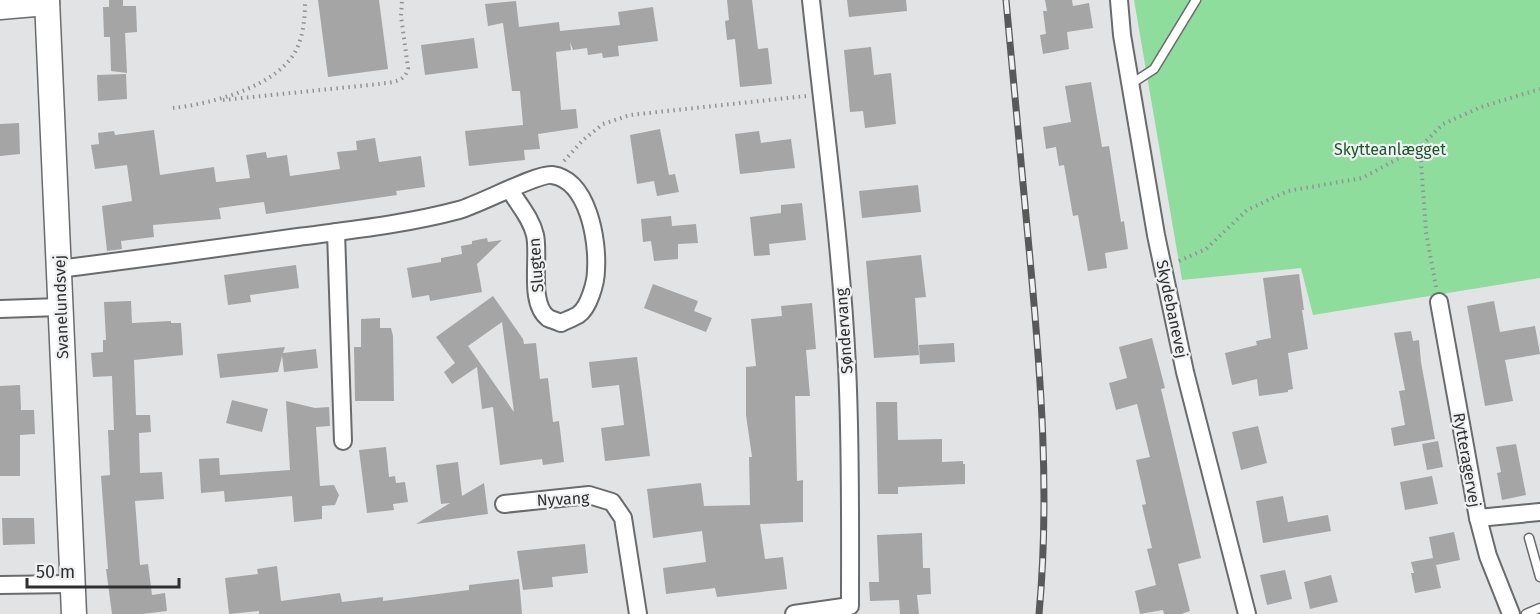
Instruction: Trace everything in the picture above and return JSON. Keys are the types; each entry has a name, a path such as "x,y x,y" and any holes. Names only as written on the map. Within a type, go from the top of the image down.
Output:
{"street":[{"name":"Søndervang","path":"794,614 850,606 851,457 847,364 811,0"},
{"name":"Skydebanevej","path":"1119,0 1163,268 1185,372 1248,614"},
{"path":"0,7 47,2"},
{"name":"Svanelundsvej","path":"47,2 74,614"},
{"path":"59,269 336,232 460,209 537,177 551,175"},
{"name":"Slugten","path":"510,190 531,221 536,237 537,298 542,312 549,319 561,322 579,314 589,299 596,271 592,226 586,203 570,182 551,175"},
{"path":"336,232 343,441"},
{"name":"Rytteragervej","path":"1439,302 1478,518 1488,556 1511,614"},
{"path":"0,309 60,307"},
{"name":"Nyvang","path":"504,504 589,495 612,502 623,518 638,614"},
{"path":"1478,518 1540,512"},
{"path":"0,585 72,584"}],"lane":[{"path":"1131,84 1154,69 1196,0"},
{"path":"1529,538 1540,577"},
{"path":"1526,614 1540,608"}],"path":[{"path":"223,99 263,81 286,64 298,48 304,26 305,0"},
{"path":"173,108 200,105 223,99 401,80 405,77 408,68 401,16 402,0"},
{"path":"1163,268 1206,249 1247,210 1288,191 1362,178 1420,147 1443,124 1481,107 1540,88"},
{"path":"551,175 583,140 603,124 630,115 821,95"},
{"path":"1420,147 1426,232 1439,302"}],"green space":[{"name":"Skytteanlægget","path":"1134,0 1540,0 1540,278 1313,315 1301,268 1182,280"}],"building":[{"path":"109,0 123,0 123,6 136,6 137,32 125,33 127,73 111,71 110,37 104,37 103,7 109,7"},
{"path":"318,0 379,0 388,69 328,77"},
{"path":"727,0 752,0 758,49 768,48 772,84 740,87 735,39 727,40 725,21 729,20"},
{"path":"847,0 906,0 907,11 849,17"},
{"path":"1045,0 1072,0 1073,6 1089,3 1093,28 1067,32 1069,49 1043,54 1040,35 1046,34 1043,11 1047,11"},
{"path":"516,1 519,27 559,22 560,31 620,25 618,12 653,7 658,41 618,46 619,56 603,58 602,53 588,55 587,48 573,50 570,42 571,50 556,52 561,110 576,109 578,128 538,134 540,149 524,150 525,160 469,166 465,131 523,125 520,91 512,91 503,23 488,26 485,4"},
{"path":"474,38 478,68 425,75 421,45"},
{"path":"871,47 874,75 891,73 896,124 865,128 863,111 850,112 844,50"},
{"path":"126,74 127,99 98,101 97,75"},
{"path":"1091,82 1102,147 1109,146 1121,222 1124,221 1128,249 1105,253 1107,268 1088,271 1078,215 1073,216 1064,165 1059,166 1056,147 1046,149 1043,127 1071,122 1065,86"},
{"path":"19,123 20,154 0,156 0,124"},
{"path":"660,129 669,175 675,174 679,192 657,196 654,181 637,184 630,135"},
{"path":"154,130 160,175 214,167 216,182 250,178 246,155 266,152 267,158 287,155 290,176 340,169 337,152 357,150 356,141 375,138 379,162 421,156 425,187 396,191 397,195 266,214 264,202 219,208 221,219 153,225 154,237 121,241 122,249 107,251 102,206 132,201 127,165 95,169 91,145 99,144 98,133 114,131 115,135"},
{"path":"759,131 761,143 791,139 795,168 740,174 735,134"},
{"path":"918,185 921,212 862,218 859,191"},
{"path":"802,203 806,240 769,244 770,255 754,256 750,217 781,213 781,205"},
{"path":"671,216 672,226 696,224 698,243 678,244 678,259 654,261 651,241 643,242 641,219"},
{"path":"487,238 488,242 502,240 477,264 482,292 430,301 429,295 412,298 407,268 441,262 441,258 462,254 461,246"},
{"path":"921,255 926,297 915,298 919,355 874,358 866,261"},
{"path":"296,265 299,288 250,295 251,302 228,305 224,275"},
{"path":"1299,274 1308,349 1288,353 1293,389 1288,392 1259,396 1257,379 1232,385 1225,353 1257,345 1256,341 1271,338 1263,278"},
{"path":"653,284 698,301 694,311 712,318 706,332 644,308"},
{"path":"493,296 523,339 524,344 536,343 540,379 548,378 553,422 559,421 564,462 543,465 542,459 500,465 493,407 482,409 477,367 452,384 444,372 455,363 436,337","holes":["502,322 514,412 468,346"]},
{"path":"131,301 132,323 171,321 171,323 181,323 183,355 134,360 136,415 150,415 151,432 139,433 140,473 162,472 164,499 135,501 140,565 148,564 152,595 165,593 167,611 112,614 106,569 108,569 101,476 110,475 108,430 114,430 112,376 93,377 91,353 103,352 103,340 106,340 104,302"},
{"path":"1494,301 1500,332 1535,326 1540,354 1505,360 1513,401 1485,406 1467,306"},
{"path":"812,303 816,349 806,350 810,396 795,396 797,481 803,480 803,522 760,524 765,559 783,557 787,589 717,597 715,588 666,594 663,568 706,562 702,531 653,538 647,489 701,483 704,506 750,505 749,457 752,457 746,415 746,367 756,366 751,319 782,316 781,306"},
{"path":"380,318 380,328 391,328 393,336 394,401 355,401 354,347 361,347 361,319"},
{"path":"1411,331 1413,341 1419,340 1435,439 1394,446 1391,428 1405,425 1399,391 1405,390 1394,333"},
{"path":"1152,338 1165,388 1161,389 1201,558 1178,564 1190,611 1181,614 1164,614 1163,610 1140,614 1135,591 1156,585 1147,549 1152,548 1142,505 1146,504 1136,460 1150,457 1137,404 1116,410 1109,383 1127,378 1119,347"},
{"path":"954,343 955,362 920,364 919,345"},
{"path":"285,347 283,353 316,349 318,368 284,372 282,356 278,372 220,378 217,354"},
{"path":"637,357 650,456 605,461 601,428 624,425 619,385 592,388 589,362"},
{"path":"20,385 21,410 34,410 35,434 20,435 20,476 0,476 0,386"},
{"path":"232,400 268,409 262,432 226,423"},
{"path":"286,401 315,408 329,407 330,426 316,427 320,486 334,485 339,495 335,505 322,506 322,519 294,522 292,496 225,502 224,491 201,493 199,459 219,458 220,475 290,470"},
{"path":"876,402 897,402 898,440 942,439 942,462 963,461 965,484 898,487 898,494 878,494"},
{"path":"1258,426 1267,463 1241,470 1232,432"},
{"path":"1438,441 1443,467 1427,470 1422,444"},
{"path":"1516,444 1526,495 1502,500 1497,473 1501,472 1496,447"},
{"path":"386,447 389,477 395,476 396,483 405,482 408,502 393,504 394,510 367,513 359,450"},
{"path":"458,462 462,496 484,483 488,514 416,524 450,503 441,504 436,465"},
{"path":"1432,476 1438,504 1405,510 1400,482"},
{"path":"1283,496 1288,522 1328,515 1331,531 1263,543 1256,501"},
{"path":"2,518 34,518 35,544 3,545"},
{"path":"1454,532 1460,560 1436,565 1441,588 1415,593 1411,562 1433,558 1429,537"},
{"path":"922,533 923,568 930,568 931,594 917,595 919,614 900,614 899,600 870,601 869,582 879,582 877,535"},
{"path":"585,544 588,573 552,577 553,587 523,590 517,551"},
{"path":"277,566 281,601 340,593 342,602 383,597 383,601 469,590 469,585 519,579 522,614 259,614 259,611 229,614 225,578 258,574 257,569"},
{"path":"1285,570 1292,599 1267,605 1260,575"},
{"path":"1331,575 1338,602 1310,609 1304,582"}],"railway":[{"path":"1006,0 1041,392 1044,525 1039,614"}]}
